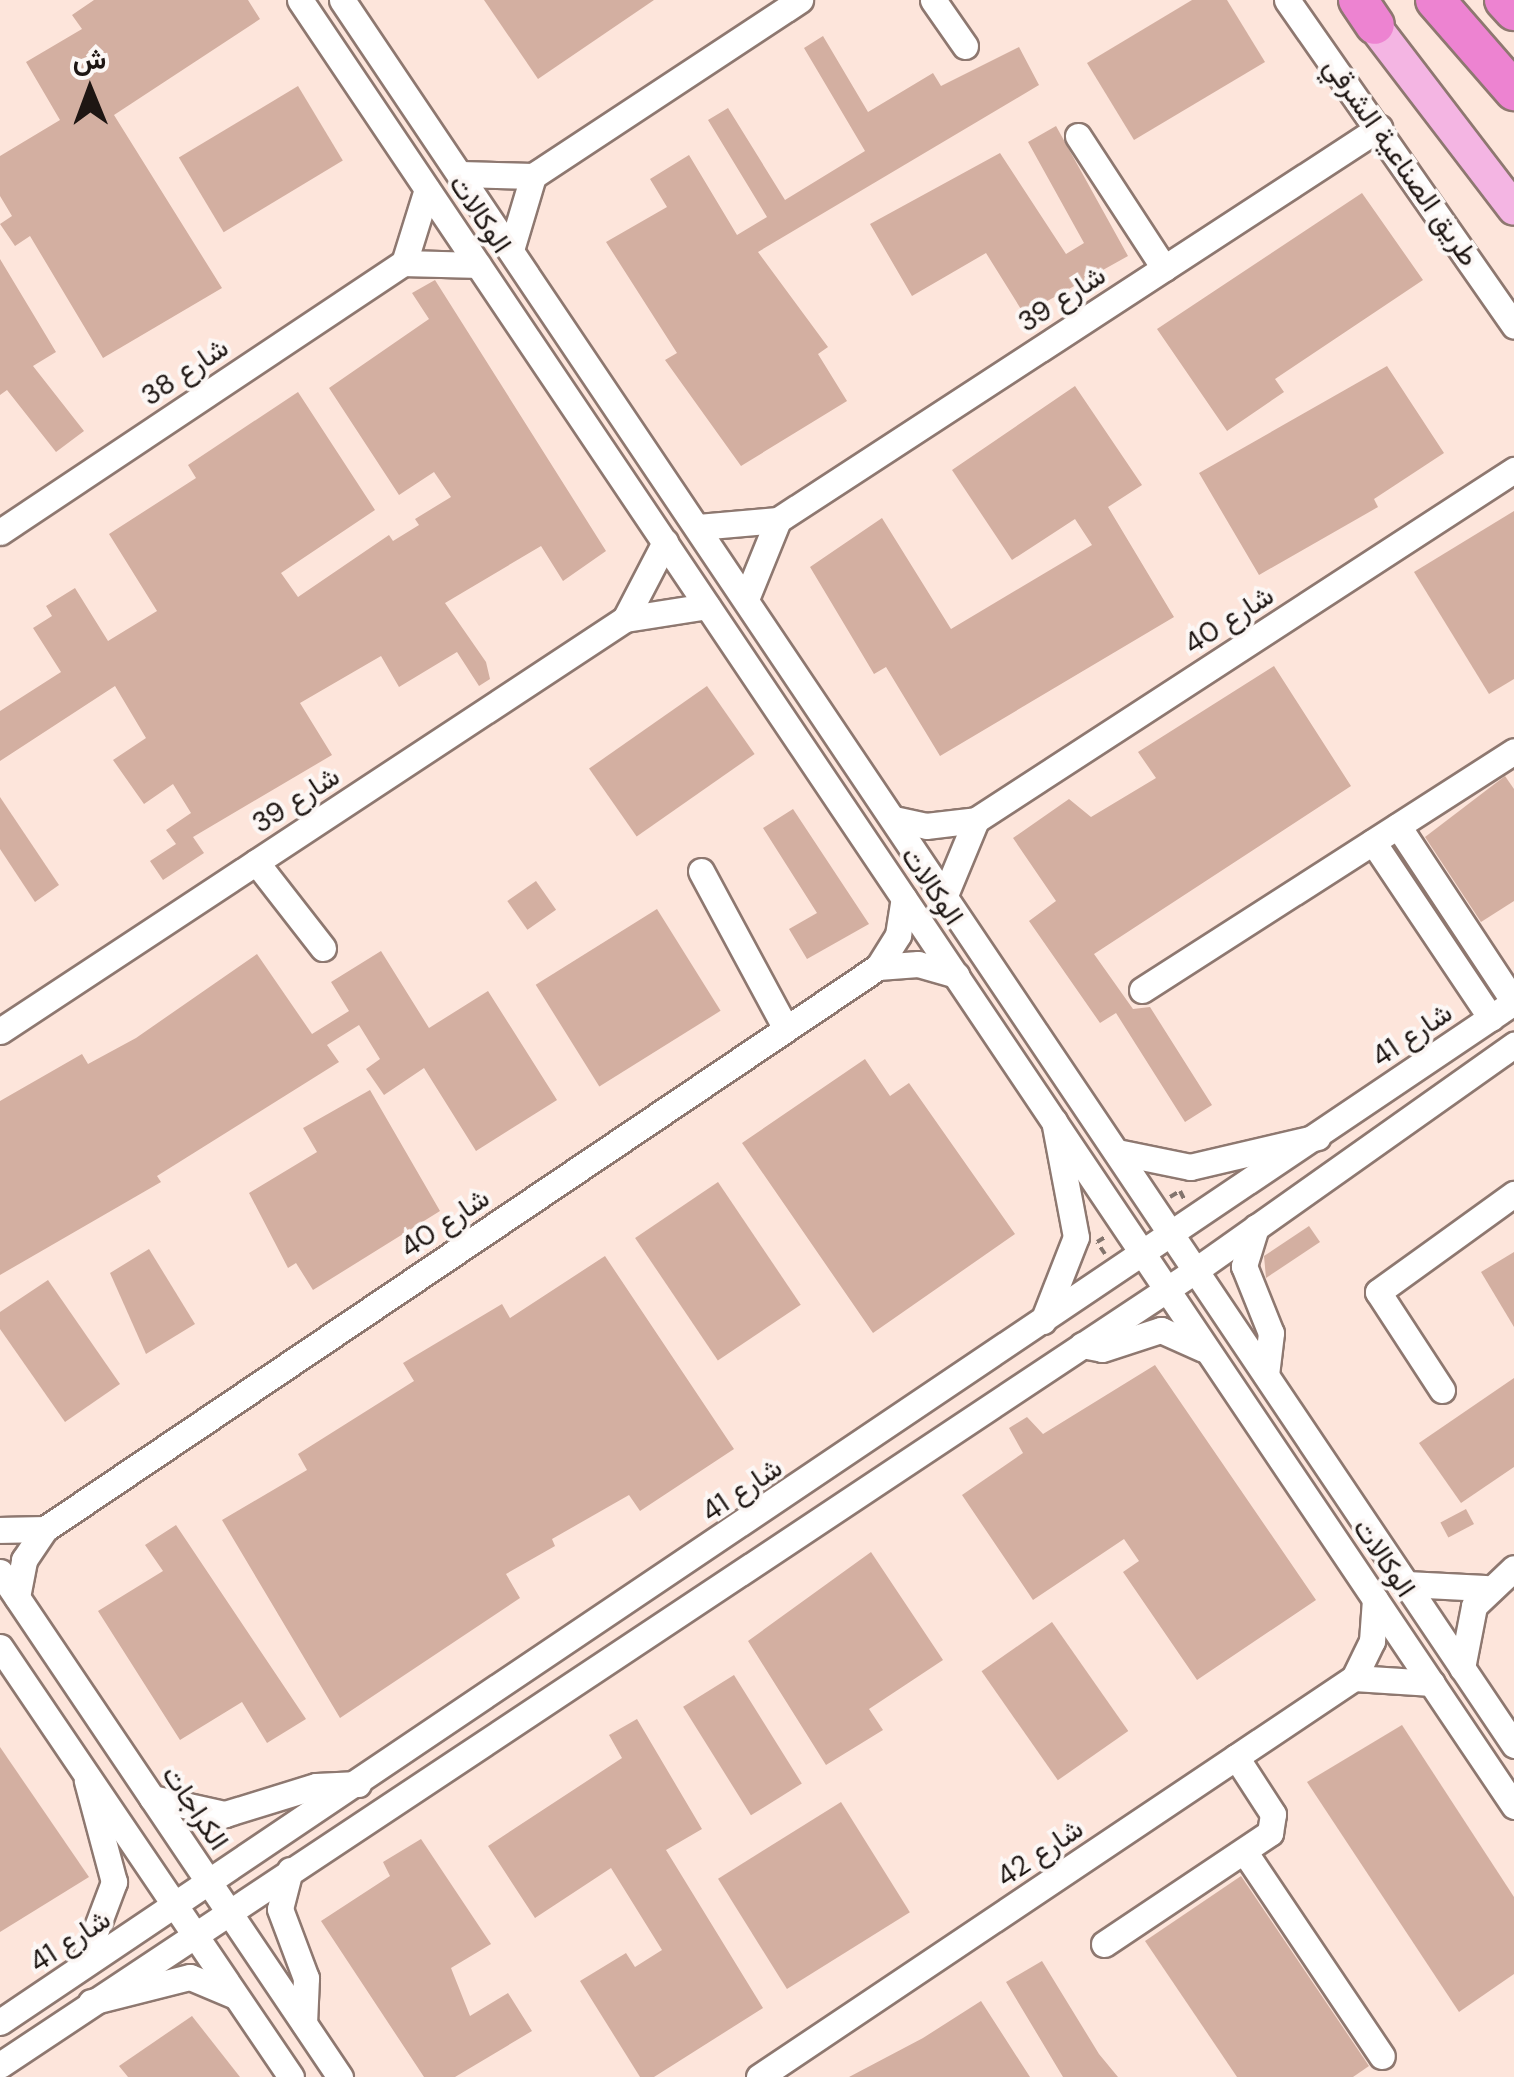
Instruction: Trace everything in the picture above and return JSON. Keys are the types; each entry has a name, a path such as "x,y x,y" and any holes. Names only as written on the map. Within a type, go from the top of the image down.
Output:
{"highway":[{"path":"1435,0 1514,91"},
{"path":"1504,0 1514,12"}],"main road":[{"name":"طريق الصناعية الشرقي","path":"1362,8 1514,209"}],"street":[{"name":"الوكالات","path":"300,0 1514,1806"},
{"name":"الوكالات","path":"342,0 1514,1745"},
{"path":"460,174 532,176 800,0"},
{"path":"933,0 965,46"},
{"name":"طريق الصناعية الشرقي","path":"1287,0 1514,326"},
{"name":"شارع 39","path":"698,527 778,520 1379,128"},
{"path":"1078,136 1164,268"},
{"path":"510,250 532,176"},
{"path":"427,189 404,263 478,265"},
{"name":"شارع 38","path":"0,532 404,263"},
{"name":"شارع 40","path":"894,819 926,826 976,820 1514,470"},
{"path":"746,599 778,520"},
{"path":"626,619 664,542"},
{"name":"شارع 39","path":"0,1031 626,619 707,606"},
{"path":"1142,990 1514,751"},
{"path":"945,894 976,820"},
{"path":"1398,826 1514,1002"},
{"path":"1373,842 1491,1018"},
{"path":"256,862 323,948"},
{"path":"1400,882 1425,867"},
{"path":"701,871 785,1027"},
{"path":"878,967 898,935 904,898"},
{"path":"878,967 918,964 956,975"},
{"name":"شارع 40","path":"17,1598 24,1560 45,1528 878,967"},
{"name":"شارع 41","path":"0,2022 1174,1236 1514,1002"},
{"path":"0,2065 1196,1270 1514,1046"},
{"path":"1040,1325 1076,1237 1054,1121"},
{"path":"1116,1152 1190,1167 1318,1137"},
{"path":"1442,1390 1378,1292 1514,1194"},
{"path":"1256,1228 1244,1266 1271,1333 1266,1375"},
{"path":"1082,1345 1102,1349 1161,1330 1211,1354"},
{"path":"0,1530 45,1528"},
{"path":"1462,1668 1466,1626 1484,1588 1514,1568"},
{"name":"الكراجات","path":"0,1572 340,2077"},
{"path":"1406,1584 1484,1588"},
{"path":"1376,1599 1372,1641 1354,1678 1432,1683"},
{"path":"0,1647 292,2077"},
{"name":"شارع 42","path":"759,2077 1354,1678"},
{"path":"1104,1944 1244,1851 1276,1824 1236,1757"},
{"path":"80,1970 114,1882 86,1771"},
{"path":"152,1798 225,1814 316,1786 358,1784"},
{"path":"1244,1851 1382,2056"},
{"path":"290,1870 280,1909 306,1978 304,2023"},
{"path":"91,2002 190,1977 238,1997"}],"building":[{"path":"94,0 248,0 260,19 114,115 222,288 103,358 30,236 15,246 0,224 12,216 0,196 0,156 60,120 26,62 82,29 72,15"},
{"path":"484,0 654,0 538,79"},
{"path":"1192,0 1227,0 1265,62 1134,140 1087,63"},
{"path":"823,36 868,112 933,73 941,86 1019,47 1039,85 758,252 828,347 818,354 847,401 741,466 665,360 677,353 606,242 667,207 650,179 689,155 737,235 767,217 708,120 728,108 785,200 865,151 804,48"},
{"path":"298,86 343,161 224,232 179,158"},
{"path":"1056,126 1128,256 1024,314 986,253 912,296 870,224 1000,153 1066,254 1084,243 1028,142"},
{"path":"1362,193 1423,280 1275,379 1284,392 1227,431 1157,329"},
{"path":"0,259 56,352 33,366 84,431 56,452 7,390 0,395"},
{"path":"435,280 606,551 563,581 541,546 445,603 486,662 490,679 479,686 457,652 399,687 381,656 300,703 332,755 193,837 204,853 163,880 150,861 176,844 166,830 191,813 173,784 144,804 113,760 146,738 115,686 0,761 0,711 61,672 33,628 52,616 46,606 75,588 108,641 157,611 109,534 196,478 188,465 298,392 375,510 281,573 298,597 389,535 393,541 419,525 415,519 451,497 434,472 399,495 329,388 429,319 412,293"},
{"path":"1387,366 1444,453 1374,499 1378,507 1259,575 1199,473"},
{"path":"1075,386 1142,485 1108,507 1174,617 940,756 886,667 874,674 810,567 882,518 951,629 1092,545 1075,519 1012,560 952,470"},
{"path":"1514,511 1514,679 1489,694 1414,572"},
{"path":"1274,666 1351,786 1094,954 1133,1009 1150,1007 1212,1105 1185,1122 1116,1013 1100,1023 1029,921 1056,901 1013,838 1069,799 1091,817 1156,778 1138,752"},
{"path":"707,686 755,754 637,837 589,769"},
{"path":"1505,776 1514,789 1514,901 1481,922 1425,837"},
{"path":"0,797 59,885 35,902 0,849"},
{"path":"793,809 869,924 807,959 789,929 817,913 763,828"},
{"path":"536,881 556,910 527,930 507,901"},
{"path":"657,909 721,1011 599,1087 536,985"},
{"path":"381,951 429,1028 488,991 557,1100 476,1151 424,1068 384,1095 366,1069 380,1059 359,1025 327,1045 339,1062 157,1176 161,1182 0,1275 0,1101 82,1054 88,1064 136,1038 257,954 312,1034 349,1011 331,982"},
{"path":"865,1059 890,1096 909,1083 1015,1234 873,1333 742,1143"},
{"path":"370,1090 440,1211 313,1290 296,1263 288,1268 249,1193 317,1152 303,1128"},
{"path":"718,1182 801,1305 718,1361 635,1238"},
{"path":"1309,1226 1320,1242 1266,1278 1264,1256"},
{"path":"149,1249 195,1324 146,1354 110,1273"},
{"path":"1514,1252 1514,1327 1481,1272"},
{"path":"605,1256 734,1449 640,1511 629,1495 552,1539 555,1546 506,1574 520,1598 340,1718 222,1520 307,1470 298,1454 414,1381 403,1363 502,1304 510,1318"},
{"path":"48,1280 120,1384 65,1422 0,1329 0,1312"},
{"path":"1155,1365 1316,1600 1197,1680 1123,1572 1139,1561 1124,1539 1033,1600 962,1495 1023,1453 1009,1428 1027,1417 1043,1434"},
{"path":"1514,1378 1514,1467 1461,1503 1419,1443"},
{"path":"1466,1509 1474,1524 1448,1538 1440,1523"},
{"path":"176,1525 306,1719 267,1743 242,1702 180,1740 98,1611 163,1571 145,1545"},
{"path":"871,1552 943,1660 869,1709 883,1730 826,1765 748,1641"},
{"path":"1052,1622 1128,1731 1058,1780 982,1671"},
{"path":"734,1675 802,1784 751,1815 683,1707"},
{"path":"637,1719 702,1829 666,1850 763,2008 654,2077 640,2077 580,1981 626,1953 635,1967 662,1950 611,1868 535,1918 488,1846 622,1758 609,1735"},
{"path":"1402,1725 1514,1897 1514,1974 1459,2012 1307,1782"},
{"path":"0,1747 89,1877 0,1932"},
{"path":"841,1802 910,1912 787,1989 718,1879"},
{"path":"421,1839 491,1944 451,1968 470,2016 508,1993 532,2031 455,2077 424,2077 321,1921 390,1876 383,1862"},
{"path":"1241,1876 1369,2066 1353,2077 1237,2077 1145,1941"},
{"path":"1042,1961 1099,2054 1118,2077 1063,2077 1006,1982"},
{"path":"981,2001 1030,2077 849,2077 923,2038"},
{"path":"192,2016 240,2077 128,2077 119,2066"}]}
